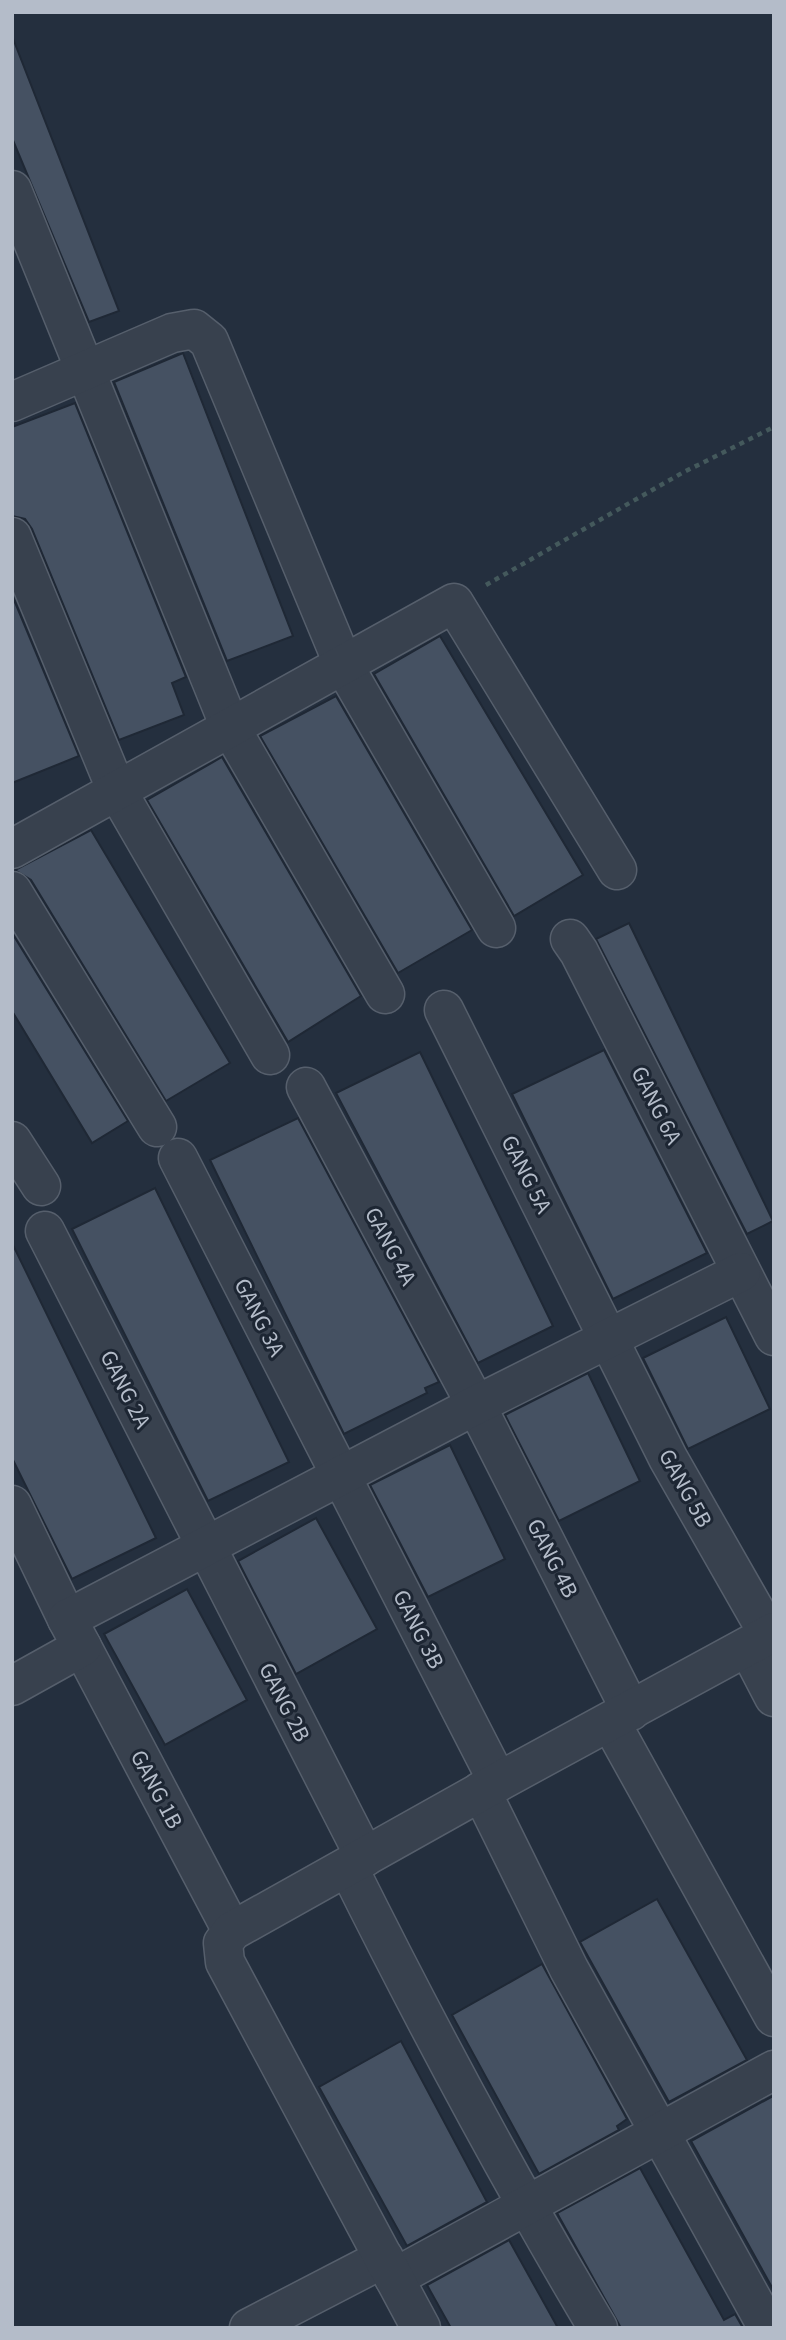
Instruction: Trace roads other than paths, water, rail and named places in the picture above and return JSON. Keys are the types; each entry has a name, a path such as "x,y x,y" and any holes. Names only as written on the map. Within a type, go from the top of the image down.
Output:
{"street":[{"path":"12,190 230,727 385,994"},
{"path":"12,402 172,333 194,329 208,341 344,666 496,928"},
{"path":"12,537 116,789 270,1055"},
{"path":"12,849 454,603 617,870"},
{"path":"12,891 156,1127"},
{"name":"GANG 6A","path":"570,939 586,964 774,1336"},
{"name":"GANG 5A","path":"444,1010 610,1337"},
{"name":"GANG 4A","path":"306,1087 476,1405"},
{"path":"12,1141 41,1186"},
{"name":"GANG 3A","path":"178,1158 341,1477"},
{"name":"GANG 2A","path":"45,1231 206,1547"},
{"path":"12,1686 75,1633 206,1547 476,1405 740,1272"},
{"name":"GANG 5B","path":"610,1337 668,1458 763,1638 774,1697"},
{"name":"GANG 4B","path":"476,1405 621,1717 774,2017"},
{"name":"GANG 3B","path":"341,1477 489,1786 569,1969 768,2328"},
{"name":"GANG 1B","path":"12,1505 75,1633 232,1931"},
{"name":"GANG 2B","path":"206,1547 356,1862 434,2039 525,2204 598,2328"},
{"path":"421,2328 225,1962 223,1943 232,1931 489,1786 763,1638"},
{"path":"249,2328 389,2268 525,2204 774,2070"}]}
